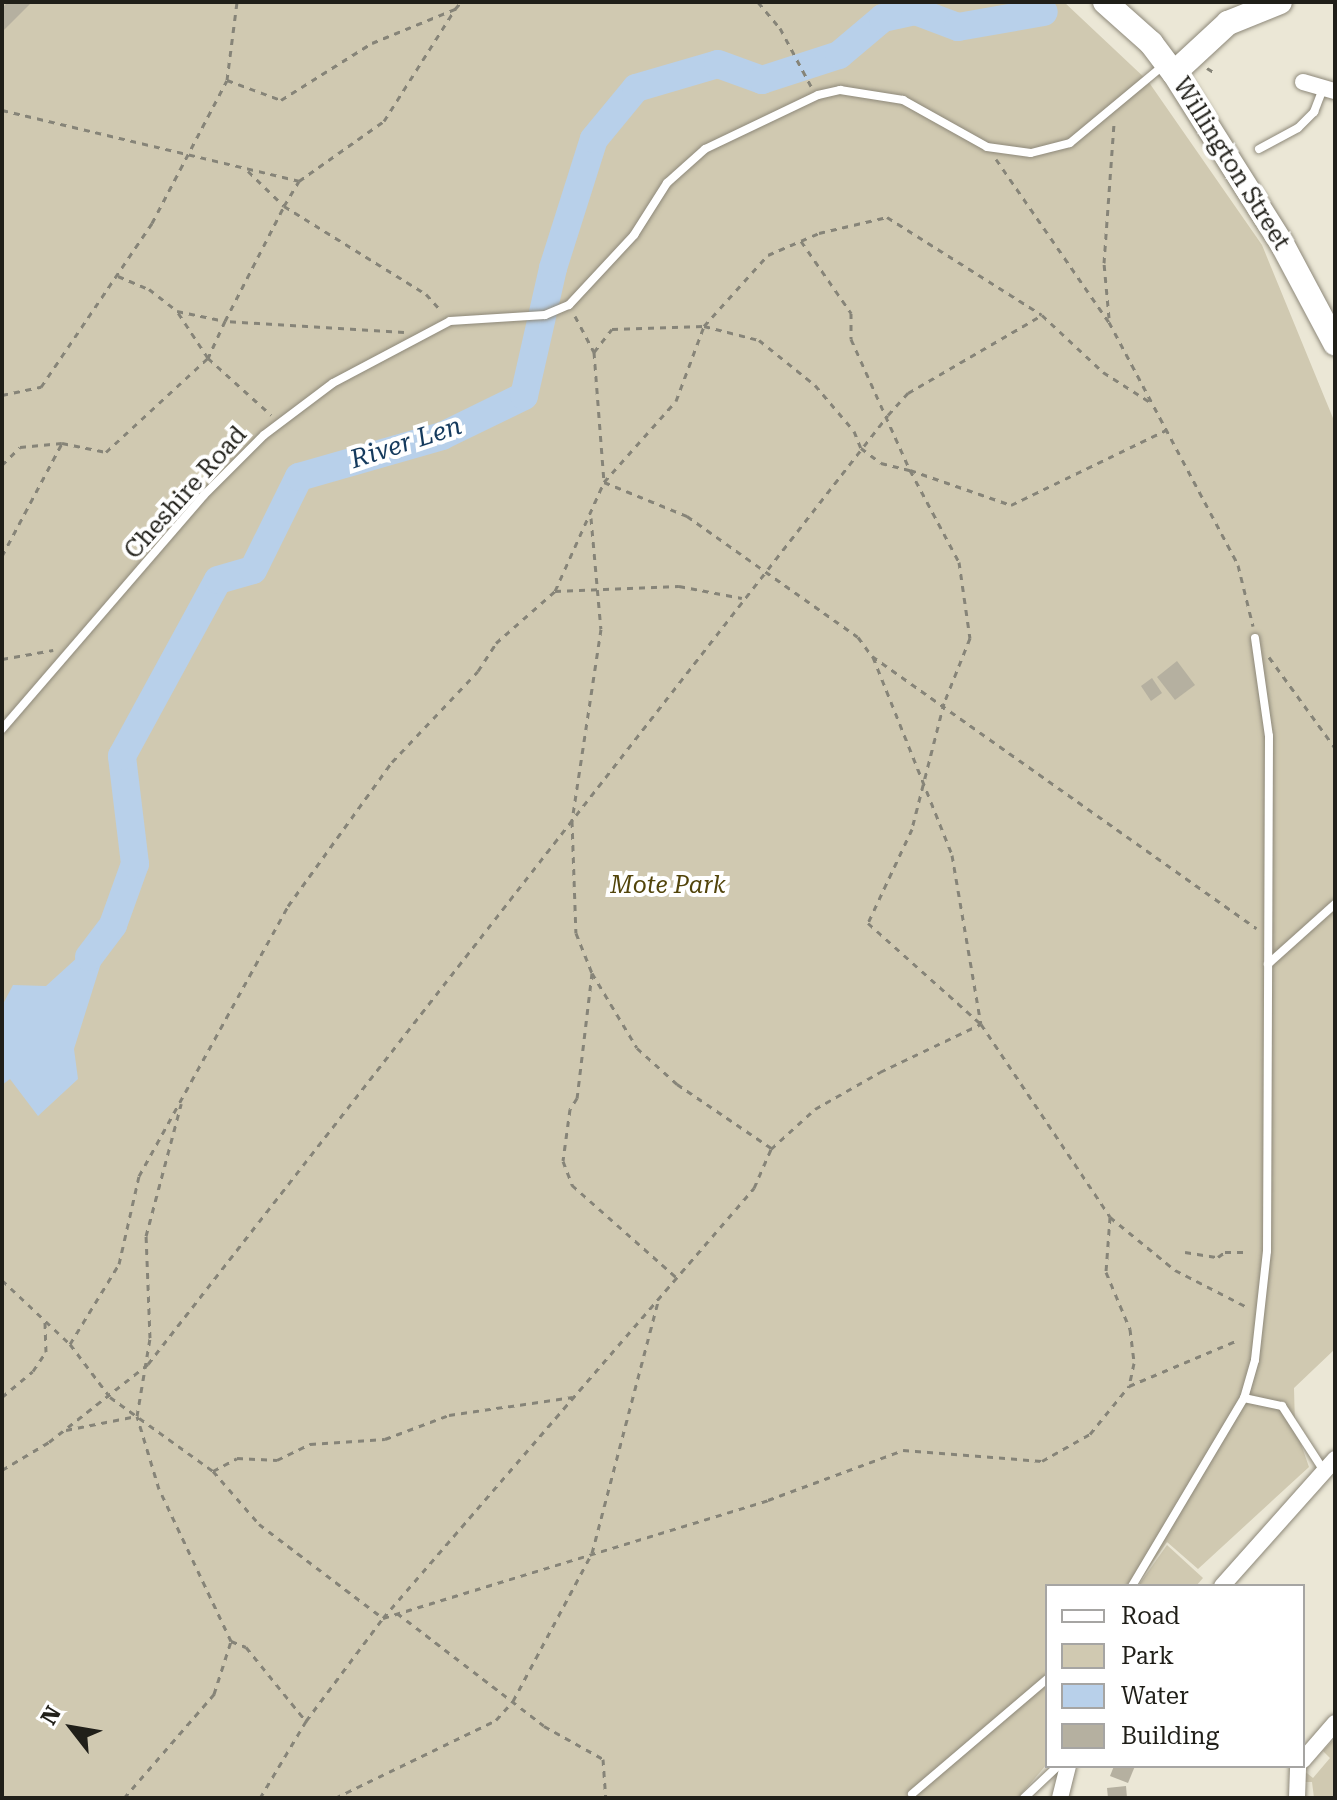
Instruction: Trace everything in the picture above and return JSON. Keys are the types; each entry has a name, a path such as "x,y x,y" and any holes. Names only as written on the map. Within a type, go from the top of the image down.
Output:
{"street":[{"name":"Willington Street","path":"1105,2 1170,68 1281,242 1335,343"},
{"path":"1170,68 1228,23 1280,2"},
{"path":"1303,82 1329,90"},
{"path":"1224,1584 1331,1465"},
{"path":"1305,1758 1335,1723"},
{"path":"1060,1798 1068,1768"},
{"path":"1297,1798 1298,1768"}],"lane":[{"name":"Cheshire Road","path":"2,729 78,645 203,496 280,423 333,383 450,321 545,315 569,305 634,235 667,183 705,149 818,95 840,90 903,100 987,147 1031,153 1070,143 1115,103 1170,68"},
{"path":"1259,149 1298,128 1329,90"},
{"path":"1133,1584 1244,1398 1255,1360 1267,1251 1269,736 1255,638"},
{"path":"1268,964 1335,904"},
{"path":"1244,1398 1282,1406 1331,1465"},
{"path":"912,1794 1045,1681"},
{"path":"1024,1798 1056,1768"}],"path":[{"path":"2,395 41,387 152,223 186,152 227,80 237,2"},
{"path":"2,465 20,447 62,443 106,452 208,358 299,181 384,121 461,2"},
{"path":"758,2 780,28 815,93"},
{"path":"227,80 281,100 372,43 455,9"},
{"path":"1109,322 1104,263 1115,103"},
{"path":"2,110 299,181"},
{"path":"987,147 1047,226 1109,322 1238,565 1255,638 1335,748"},
{"path":"246,168 284,206 426,294 450,321"},
{"path":"70,1344 119,1264 139,1176 288,906 392,762 478,671 496,643 555,591 591,518 604,482 676,401 704,326 768,255 801,241 887,217 1042,315 1103,372 1153,404"},
{"path":"801,241 851,313 851,339 888,415 910,470 959,562 970,638 944,703 912,829 868,923 981,1024 1110,1217 1175,1270 1247,1307"},
{"path":"118,276 149,289 177,311 208,358 280,423"},
{"path":"569,305 594,352 604,482"},
{"path":"177,311 225,321 425,333"},
{"path":"2,1470 65,1430 148,1364 888,415 908,393 1042,315"},
{"path":"594,352 612,329 704,326 759,340 815,385 854,431 861,448 881,463 1011,505 1167,430"},
{"path":"2,556 62,443"},
{"path":"604,482 687,516 858,637 872,656 952,855 981,1024"},
{"path":"591,518 600,588 601,629 572,821 576,933 592,973 637,1048 677,1084 771,1149"},
{"path":"555,591 679,586 743,598"},
{"path":"2,659 78,645"},
{"path":"872,656 944,703 1269,937"},
{"path":"592,973 577,1098 570,1109 563,1161 572,1185 676,1277"},
{"path":"260,1798 306,1721 383,1618 754,1188 771,1149 815,1109 981,1024"},
{"path":"183,1096 164,1153 146,1236 148,1364 137,1416 159,1489 231,1641 246,1647 306,1721"},
{"path":"383,1618 768,1500 903,1450 1042,1461 1090,1434 1129,1386 1134,1363 1130,1329 1106,1272 1110,1217"},
{"path":"1185,1252 1218,1257 1225,1252 1245,1252"},
{"path":"2,1280 70,1344 110,1397 213,1471 259,1524 383,1618"},
{"path":"335,1798 496,1720 513,1701 592,1553 659,1298"},
{"path":"2,1397 33,1371 46,1352 45,1320"},
{"path":"1129,1386 1238,1340"},
{"path":"213,1471 237,1458 277,1460 310,1444 385,1439 449,1415 575,1397"},
{"path":"65,1430 137,1416"},
{"path":"397,1613 544,1726 603,1759 606,1798"},
{"path":"124,1798 214,1694 231,1641"}],"green space":[{"name":"Mote Park","path":"2,2 1064,2 1148,81 1262,245 1335,423 1335,1349 1294,1388 1295,1427 1309,1467 1198,1569 1167,1542 1137,1584 1045,1584 1045,1766 1018,1798 2,1798"},
{"path":"1167,1545 1203,1578 1198,1584 1139,1584"},
{"path":"1335,1738 1335,1798 1314,1798 1312,1782 1300,1782 1303,1770 1313,1778 1330,1758 1323,1751"}],"water":[{"path":"113,925 74,1049 78,1079 38,1116 10,1079 2,1085 2,1006 13,985 46,986"}],"building":[{"path":"8,2 32,2 2,32 2,8"},
{"path":"1177,661 1195,685 1175,700 1157,677"},
{"path":"1152,678 1162,693 1151,701 1141,686"},
{"path":"1113,1768 1134,1768 1128,1783 1110,1776"},
{"path":"1126,1786 1127,1798 1108,1798 1107,1788"}],"waterway":[{"name":"River Len","path":"89,957 113,925 135,864 122,756 218,580 253,570 299,477 442,436 524,396 553,268 594,139 636,88 718,64 762,80 839,55 883,18 915,11 958,27 1044,12"}]}
